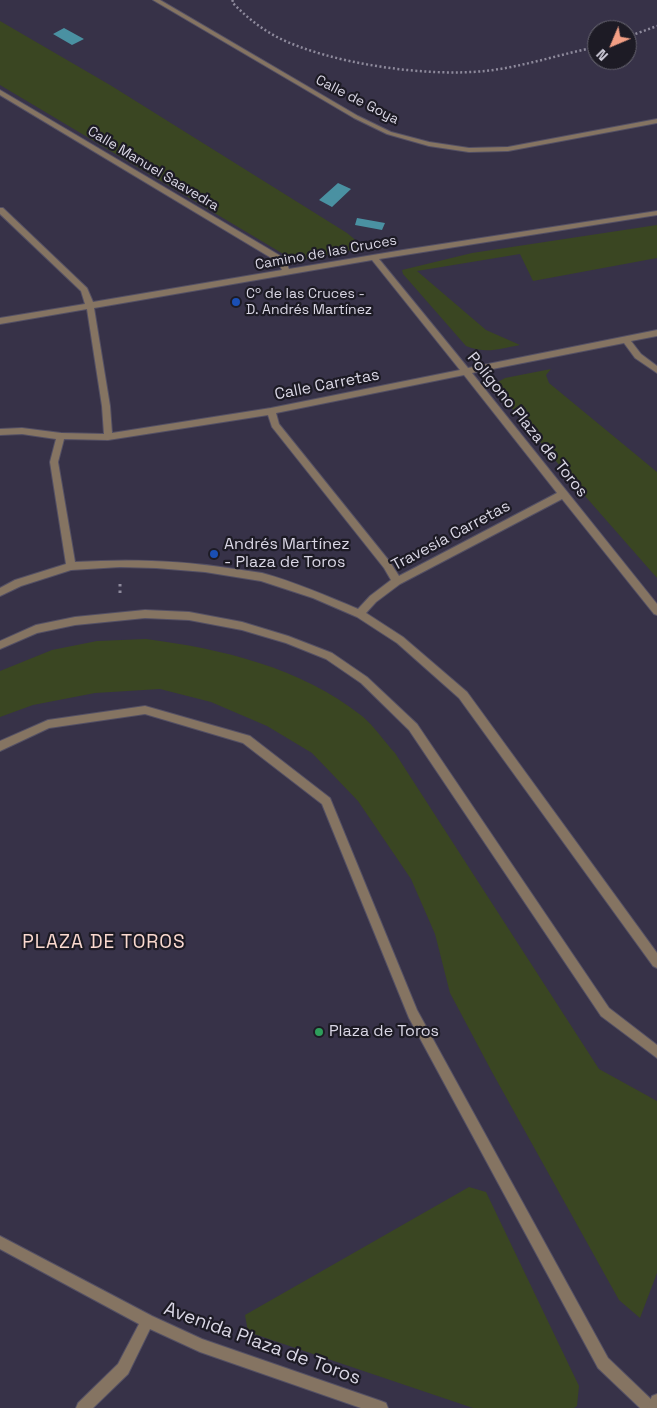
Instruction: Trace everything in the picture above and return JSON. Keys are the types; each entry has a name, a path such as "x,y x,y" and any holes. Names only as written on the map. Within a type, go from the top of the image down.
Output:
{"street":[{"name":"Calle de Goya","path":"156,0 356,117 389,133 430,144 469,150 508,149 657,120"},
{"name":"Calle Manuel Saavedra","path":"0,92 281,260 287,273"},
{"path":"0,210 84,290 90,306 106,406 108,437"},
{"name":"Camino de las Cruces","path":"0,321 374,257 657,213"},
{"name":"Polígono Plaza de Toros","path":"374,257 657,611"},
{"name":"Calle Carretas","path":"0,432 22,431 61,436 108,437 270,411 657,333"},
{"path":"626,340 638,356 657,370"},
{"path":"270,411 275,425 387,565 397,581"},
{"path":"61,436 54,462 71,566"},
{"name":"Travesía Carretas","path":"360,614 373,599 397,581 563,494"},
{"path":"0,592 18,583 71,566 120,563 205,568 261,577 316,595 360,614 400,640 463,694 657,962"},
{"path":"0,645 36,629 76,621 120,616 189,616 242,626 288,640 328,656 364,680 413,727 605,1012 657,1052"},
{"path":"0,746 48,724 145,710 246,739 326,801 413,1014 603,1363 650,1408"},
{"name":"Avenida Plaza de Toros","path":"0,1242 147,1321 200,1345 381,1408"},
{"path":"83,1408 123,1369 147,1321"},
{"path":"654,1408 657,1401"}],"path":[{"path":"233,0 232,2 241,11 259,25 290,43 360,61 412,69 446,73 485,71 587,49"},
{"path":"637,33 657,26"},
{"path":"120,563 120,616"}],"green space":[{"path":"0,21 110,85 347,233 365,248 295,261 0,85"},
{"path":"657,225 657,258 533,281 520,254 417,271 486,330 520,345 499,349 480,350 466,346 403,274 402,270 472,253"},
{"path":"551,369 546,375 549,383 657,472 657,578 585,496 496,389 498,382 505,378"},
{"path":"146,639 203,648 259,663 313,685 338,699 362,716 395,753 599,1069 657,1101 657,1273 640,1318 619,1300 450,993 435,934 411,879 358,801 312,753 267,726 211,702 160,689 95,693 33,705 0,717 0,671 52,650 97,641"},
{"path":"469,1187 486,1192 579,1386 577,1406 574,1408 473,1408 248,1332 245,1315"}],"water":[{"path":"64,28 84,39 72,45 53,34"},
{"path":"338,183 351,189 332,207 319,200"},
{"path":"357,218 385,223 382,230 355,225"}],"place":[{"name":"Cº de las Cruces - D. Andrés Martínez","path":"236,302"},
{"name":"Andrés Martínez - Plaza de Toros","path":"214,554"},
{"name":"Plaza de Toros","path":"319,1032"}],"district":[{"name":"PLAZA DE TOROS","path":"104,943"}]}
